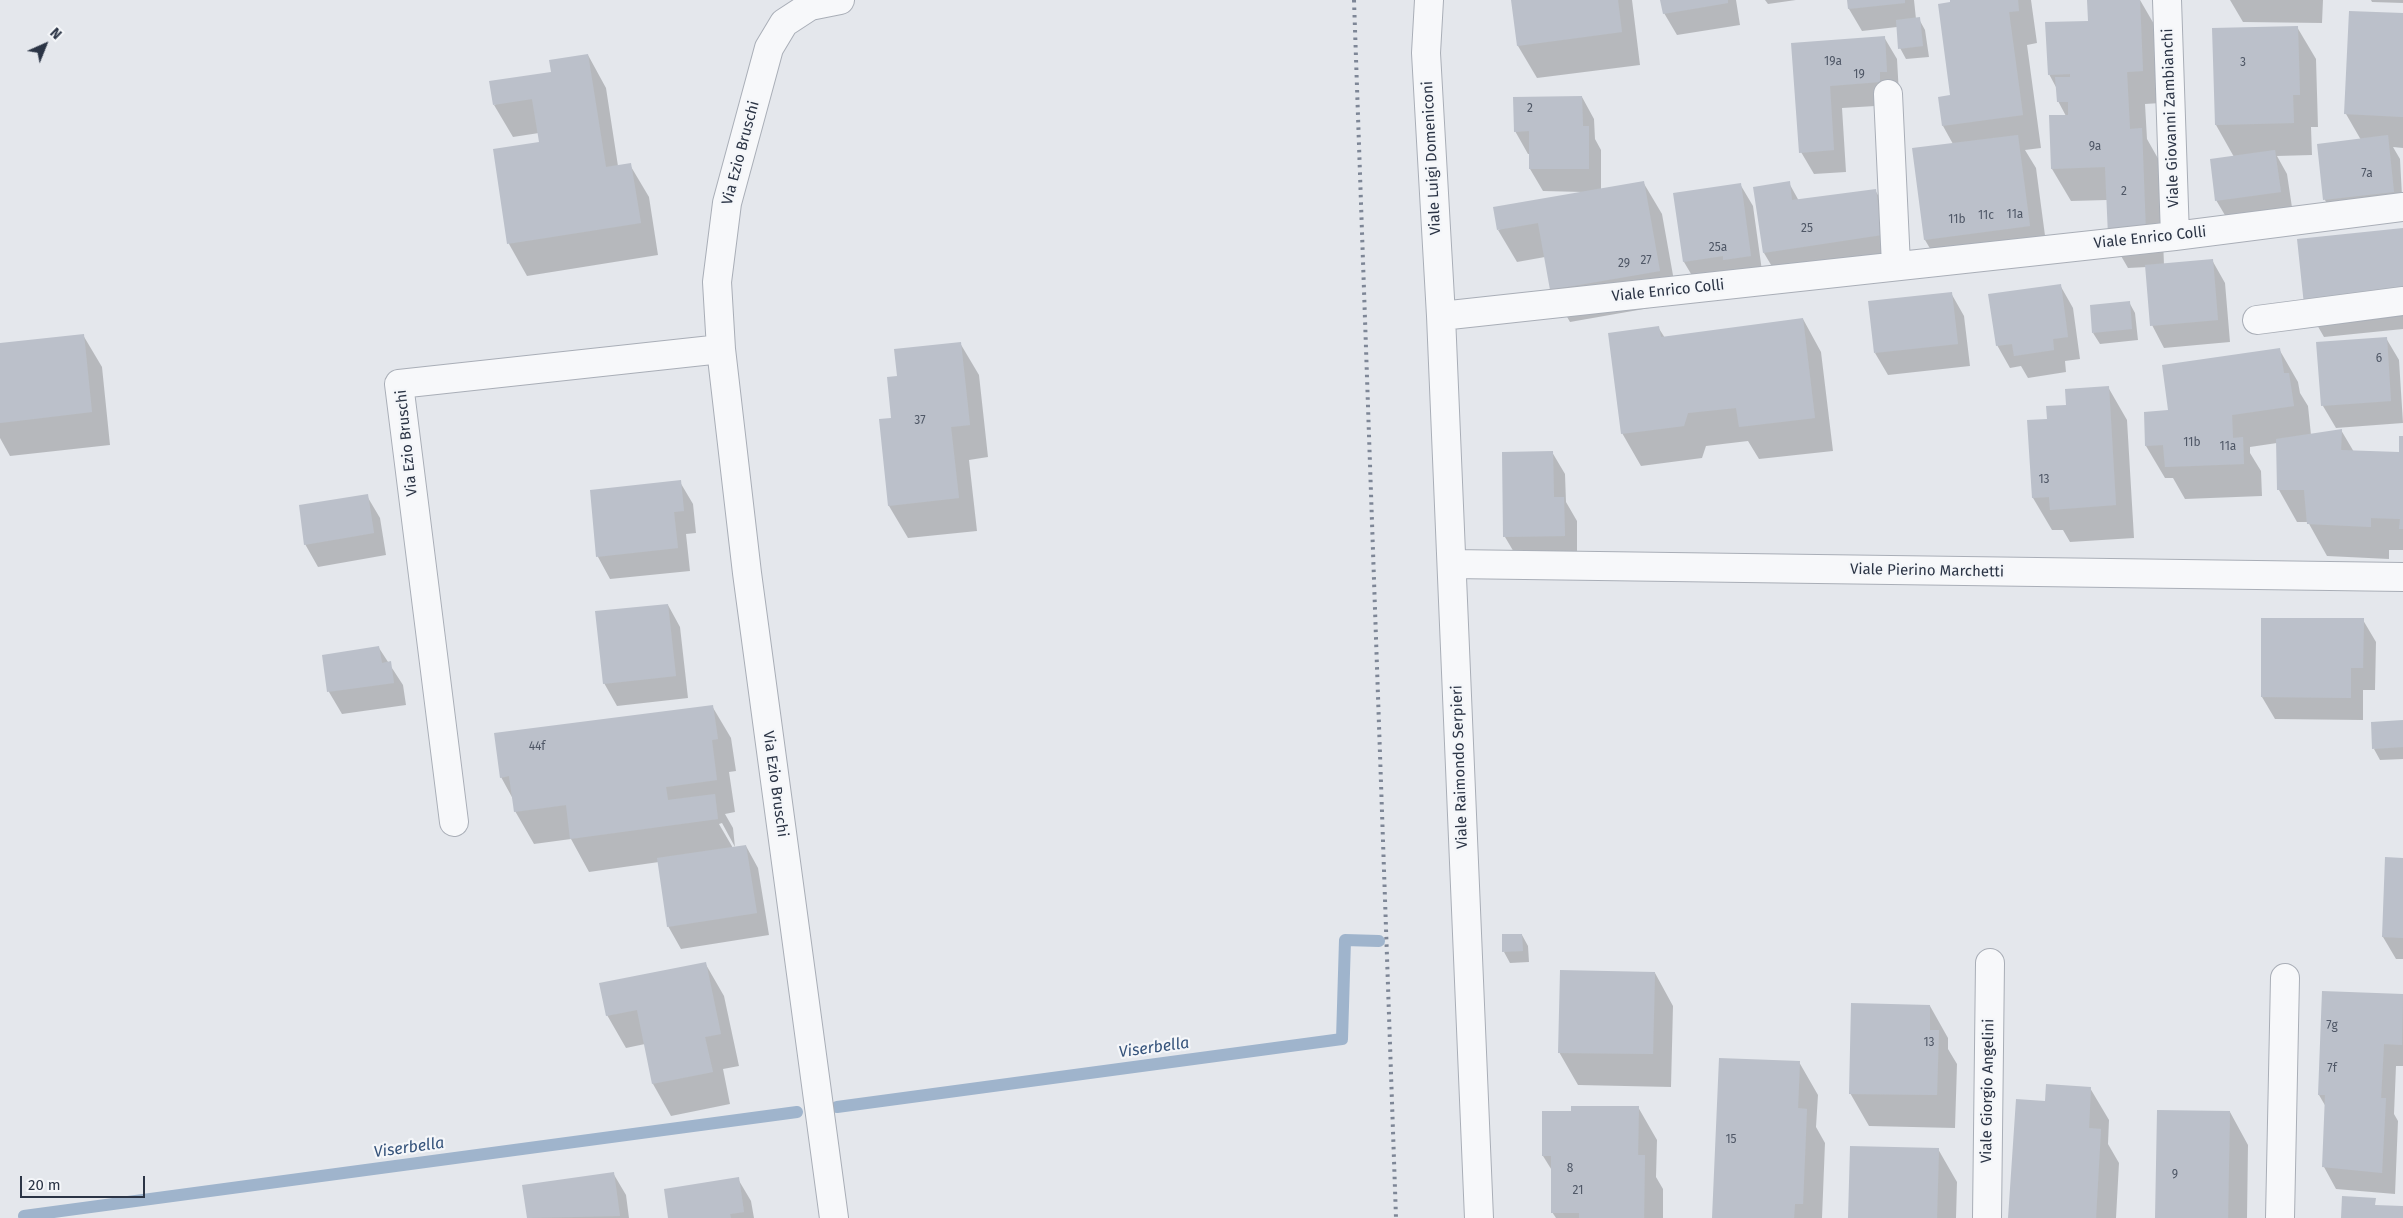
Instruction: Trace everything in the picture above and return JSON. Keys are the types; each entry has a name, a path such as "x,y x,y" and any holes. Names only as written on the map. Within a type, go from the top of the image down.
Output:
{"street":[{"name":"Via Ezio Bruschi","path":"834,1218 748,582 721,349 717,282 726,203 769,48 784,23 810,6 837,0"},
{"name":"Viale Luigi Domeniconi","path":"1429,0 1426,53 1440,316"},
{"name":"Viale Giovanni Zambianchi","path":"2167,0 2175,236"},
{"path":"1888,94 1896,265"},
{"name":"Viale Enrico Colli","path":"1440,316 2175,236 2403,207"},
{"path":"2258,320 2403,301"},
{"name":"Viale Raimondo Serpieri","path":"1440,316 1479,1218"},
{"name":"Via Ezio Bruschi","path":"454,822 399,384 721,349"},
{"name":"Viale Pierino Marchetti","path":"1452,564 2403,578"},
{"name":"Viale Giorgio Angelini","path":"1987,1218 1990,963"},
{"path":"2280,1218 2285,978"}],"building":[{"path":"1511,0 1618,0 1622,32 1517,46"},
{"path":"1660,0 1728,0 1728,3 1663,14"},
{"path":"1847,0 1905,0 1905,3 1848,9"},
{"path":"1950,0 2018,0 2019,11 2009,12 2023,115 1942,126 1938,97 1950,95 1938,4 1950,2"},
{"path":"2087,0 2140,0 2143,71 2127,72 2130,129 2142,128 2146,234 2108,236 2105,167 2051,169 2049,115 2068,115 2068,102 2057,102 2055,77 2070,77 2070,74 2048,75 2045,22 2088,21"},
{"path":"2349,11 2403,13 2403,117 2344,114"},
{"path":"1920,17 1923,46 1898,49 1896,20"},
{"path":"2298,26 2300,95 2293,95 2294,123 2215,125 2212,28"},
{"path":"1885,36 1887,72 1880,72 1880,82 1830,86 1834,150 1799,153 1791,43"},
{"path":"588,54 606,167 631,163 641,223 507,244 493,149 539,142 532,99 493,105 489,81 551,72 549,60"},
{"path":"1582,96 1583,126 1589,126 1589,169 1529,169 1529,131 1514,132 1513,97"},
{"path":"2018,135 2030,226 1924,240 1912,148"},
{"path":"2388,135 2394,192 2323,200 2317,144"},
{"path":"2275,150 2281,192 2215,201 2210,159"},
{"path":"1644,181 1660,271 1550,290 1538,223 1497,230 1493,207"},
{"path":"1790,181 1792,200 1876,189 1882,235 1763,253 1753,187"},
{"path":"1741,183 1751,256 1723,260 1723,256 1683,262 1673,193"},
{"path":"2403,228 2403,294 2304,305 2297,239"},
{"path":"2213,259 2218,320 2150,326 2145,265"},
{"path":"2061,284 2068,337 2053,339 2054,350 2014,356 2012,344 1996,346 1988,294"},
{"path":"1952,292 1958,344 1874,353 1868,301"},
{"path":"2130,301 2132,329 2092,333 2090,305"},
{"path":"1803,318 1815,418 1739,427 1736,408 1688,413 1684,426 1621,434 1608,333 1659,326 1661,337"},
{"path":"84,334 92,412 0,423 0,343"},
{"path":"2387,337 2391,401 2321,406 2316,342"},
{"path":"961,342 970,425 951,427 959,498 888,506 879,419 891,418 887,377 897,376 894,349"},
{"path":"2280,348 2284,373 2289,373 2294,406 2232,415 2233,438 2243,437 2244,464 2165,467 2163,445 2145,446 2144,412 2168,410 2162,365"},
{"path":"2109,386 2116,505 2050,510 2049,497 2032,498 2027,420 2047,419 2046,406 2066,405 2065,389"},
{"path":"2342,429 2341,450 2399,452 2399,436 2403,436 2403,529 2399,529 2400,519 2371,518 2371,527 2307,524 2304,490 2277,490 2276,439"},
{"path":"1553,451 1554,497 1564,497 1565,536 1503,537 1502,452"},
{"path":"681,480 684,511 674,512 678,548 596,557 590,490"},
{"path":"368,494 374,533 304,545 299,505"},
{"path":"668,604 676,676 603,684 595,611"},
{"path":"2261,618 2364,618 2363,668 2351,668 2351,698 2261,697"},
{"path":"379,646 382,663 391,661 394,683 327,692 322,655"},
{"path":"713,705 718,739 712,740 717,780 666,787 668,800 715,794 718,819 570,839 566,805 514,812 509,776 500,778 494,733"},
{"path":"2403,720 2403,747 2372,749 2371,722"},
{"path":"746,845 757,913 667,927 657,858"},
{"path":"2385,857 2403,858 2403,938 2382,937"},
{"path":"1502,934 1522,934 1523,951 1502,952"},
{"path":"706,962 721,1034 705,1037 713,1072 652,1084 637,1010 606,1016 599,983"},
{"path":"1560,970 1655,972 1653,1054 1558,1053"},
{"path":"2322,991 2403,994 2402,1045 2384,1044 2381,1098 2386,1098 2382,1173 2322,1167 2325,1095 2318,1095"},
{"path":"1851,1003 1930,1005 1930,1030 1939,1030 1937,1095 1849,1094"},
{"path":"1719,1058 1800,1061 1798,1108 1807,1109 1803,1204 1795,1204 1794,1218 1712,1218"},
{"path":"2046,1084 2091,1087 2089,1128 2101,1129 2096,1218 2008,1218 2016,1099 2045,1101"},
{"path":"1571,1106 1639,1106 1638,1155 1645,1155 1644,1218 1579,1218 1579,1213 1551,1213 1551,1156 1542,1156 1542,1111 1571,1111"},
{"path":"2157,1110 2230,1111 2228,1218 2155,1218"},
{"path":"1850,1146 1939,1148 1937,1218 1848,1218"},
{"path":"614,1172 620,1216 527,1218 522,1185"},
{"path":"739,1177 744,1212 730,1214 731,1218 668,1218 664,1189"},
{"path":"2342,1196 2376,1198 2375,1205 2403,1206 2403,1218 2341,1218"}],"waterway":[{"name":"Viserbella","path":"837,1107 1342,1039 1345,940 1379,941"},
{"name":"Viserbella","path":"24,1216 797,1112"}],"railway":[{"path":"1354,0 1396,1218"}]}
